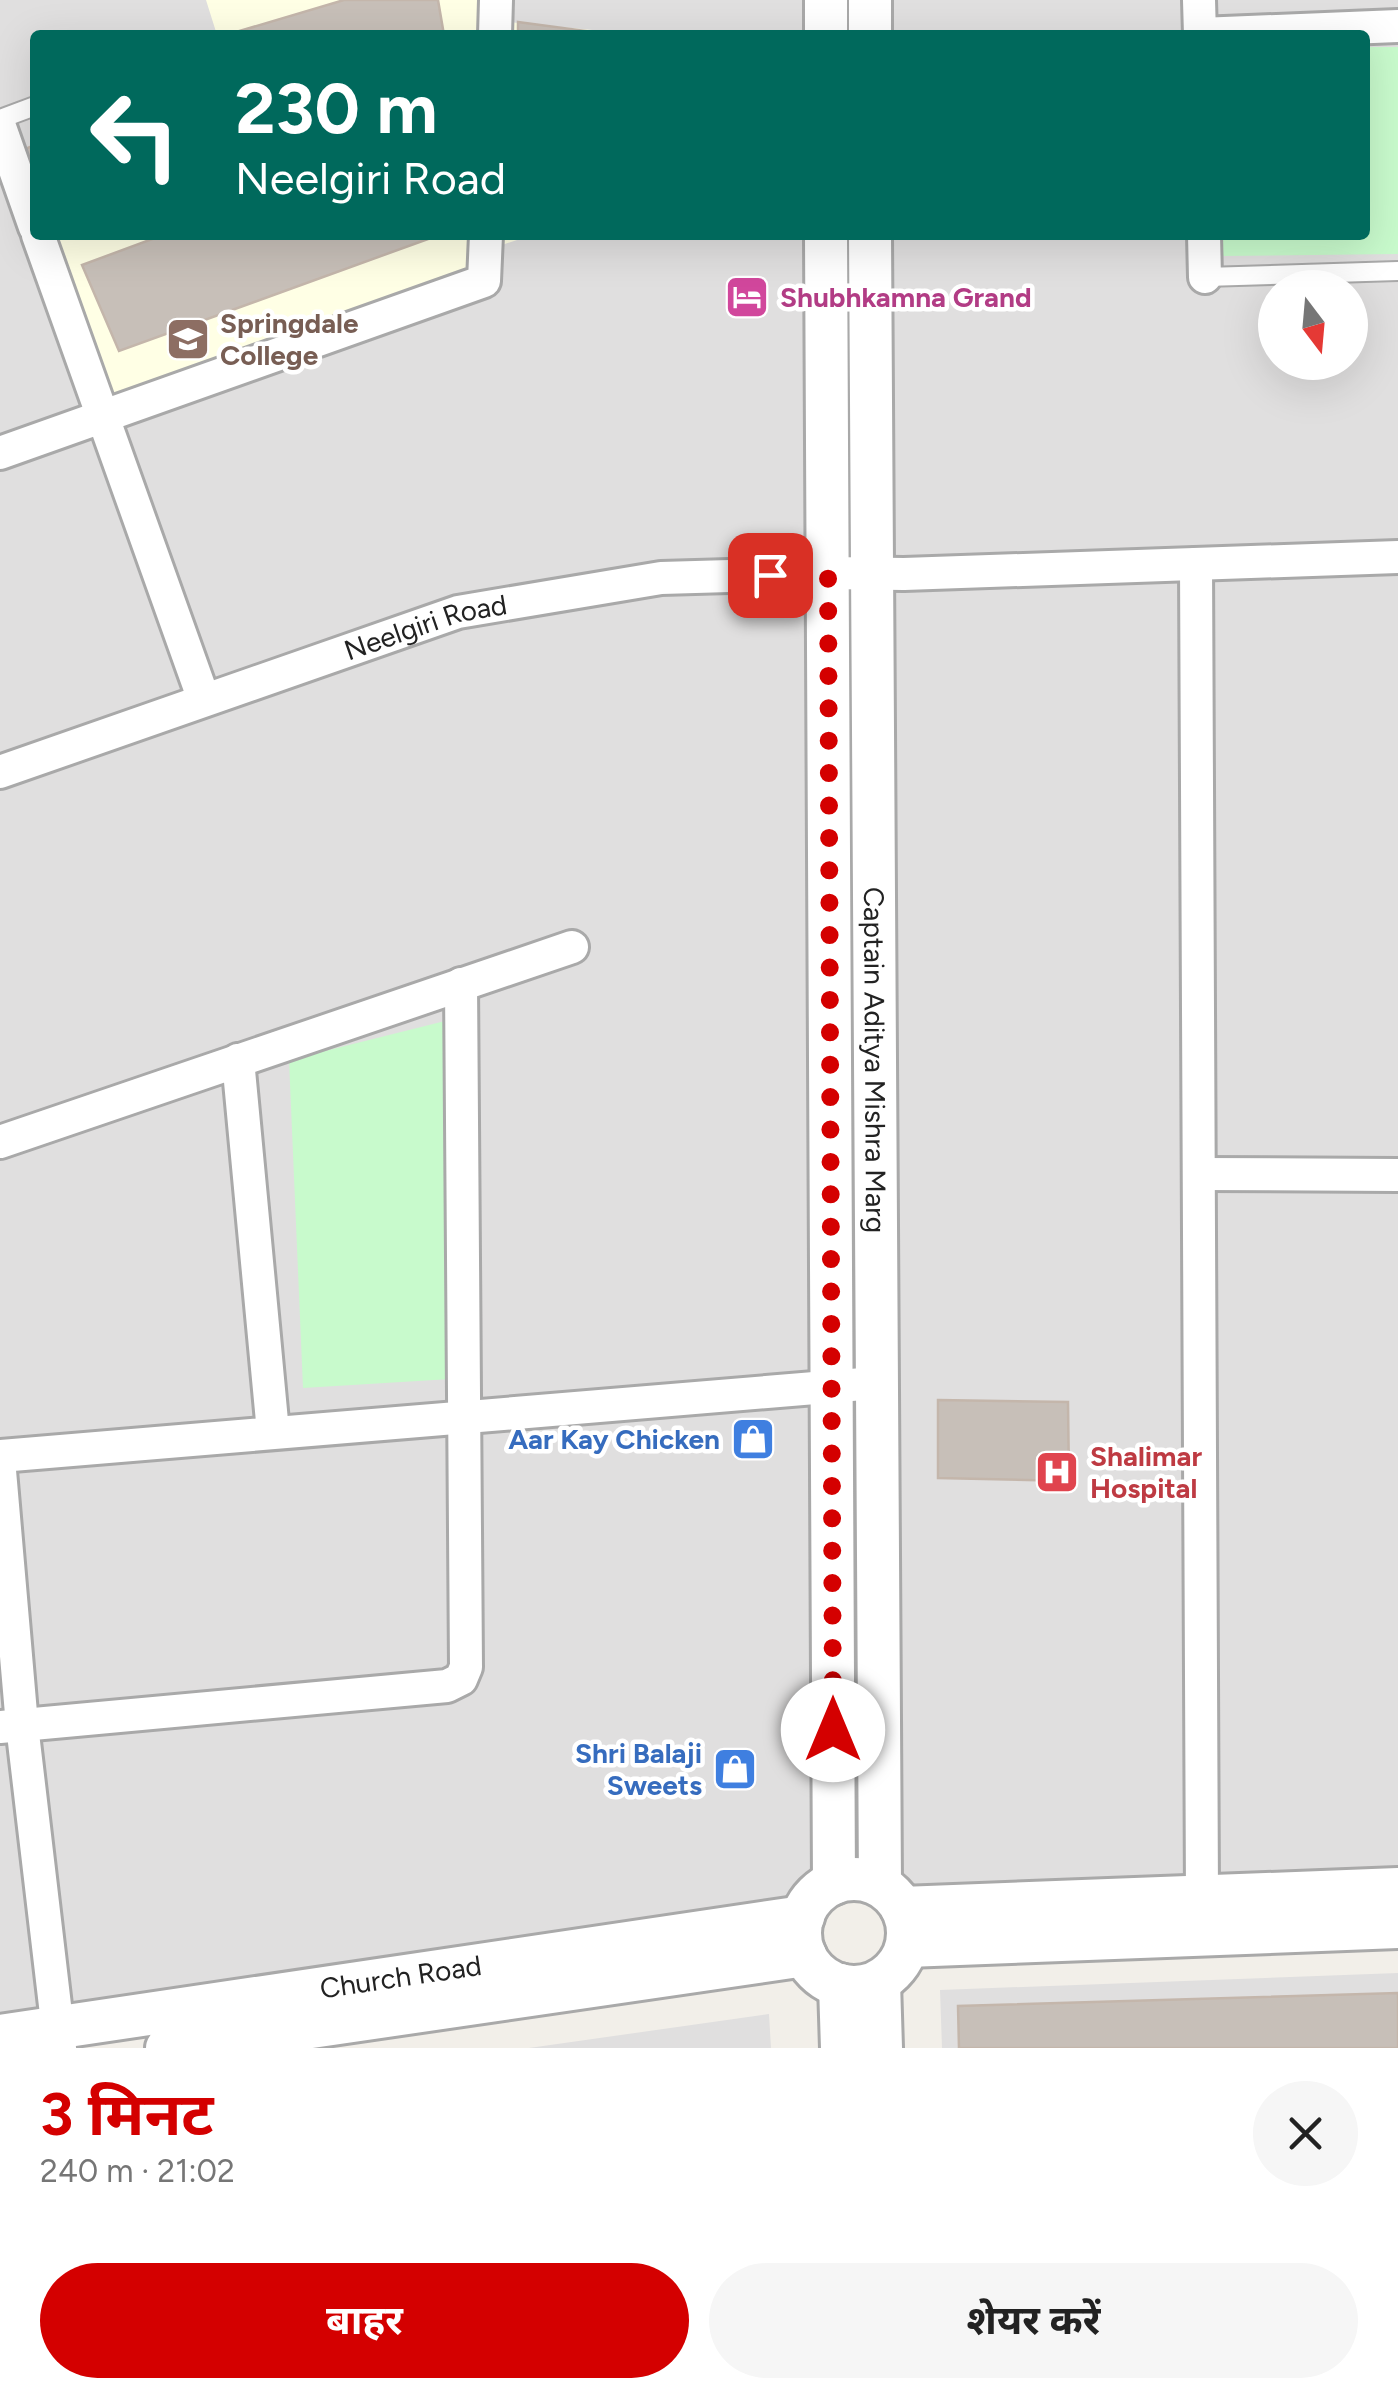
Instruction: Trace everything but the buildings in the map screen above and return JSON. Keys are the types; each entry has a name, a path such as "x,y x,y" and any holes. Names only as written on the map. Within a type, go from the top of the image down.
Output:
{"street":[{"path":"495,30 496,0"},
{"path":"826,0 826,30"},
{"path":"870,0 870,30"},
{"path":"1199,0 1200,30"},
{"path":"1310,30 1398,26"},
{"path":"0,127 30,213"},
{"path":"40,240 204,700"},
{"path":"0,453 484,281 486,240"},
{"name":"Captain Aditya Mishra Marg","path":"826,240 834,1883"},
{"name":"Captain Aditya Mishra Marg","path":"870,240 875,1383 896,1913"},
{"path":"1204,240 1205,276"},
{"name":"Neelgiri Road","path":"0,772 458,612 661,578 1398,557"},
{"path":"1196,564 1202,1897"},
{"path":"0,1142 572,947"},
{"path":"11,1726 447,1686 461,1679 466,1668 466,1415 461,984"},
{"path":"238,1060 273,1432"},
{"path":"1199,1174 1398,1175"},
{"path":"0,1456 875,1383"},
{"path":"0,1471 11,1726 59,2037"},
{"path":"867,1880 896,1913 896,1968 860,1984 821,1976 804,1936 811,1900 834,1883 867,1880"},
{"path":"896,1913 1398,1889"},
{"path":"896,1913 1398,1927"},
{"name":"Church Road","path":"0,2036 59,2037 524,1977 804,1936"},
{"name":"Church Road","path":"167,2048 524,1977"},
{"path":"842,2048 860,1984"},
{"path":"860,1984 882,2048"}],"lane":[{"path":"0,118 30,108"},
{"path":"1205,276 1398,270"}],"shaded area":[{"path":"0,0 1398,0 1398,1871 880,1885 0,2035"},
{"path":"206,0 477,0 477,19 592,30 215,30"},
{"name":"Springdale College","path":"50,240 517,240 469,256 469,277 109,401"},
{"path":"1398,1973 1398,2048 942,2048 940,1990"},
{"path":"769,2014 771,2048 529,2048"}],"green space":[{"path":"1370,47 1398,47 1398,254 1222,256 1222,240 1370,240"},
{"path":"473,1014 467,1378 303,1388 289,1060"}],"place":[{"name":"Shubhkamna Grand","path":"747,297"},
{"name":"Springdale College","path":"188,339"},
{"name":"Aar Kay Chicken","path":"753,1439"},
{"name":"Shalimar Hospital","path":"1057,1472"},
{"name":"Shri Balaji Sweets","path":"735,1769"}],"route":[{"path":"770,575 828,572 833,1730"}]}
